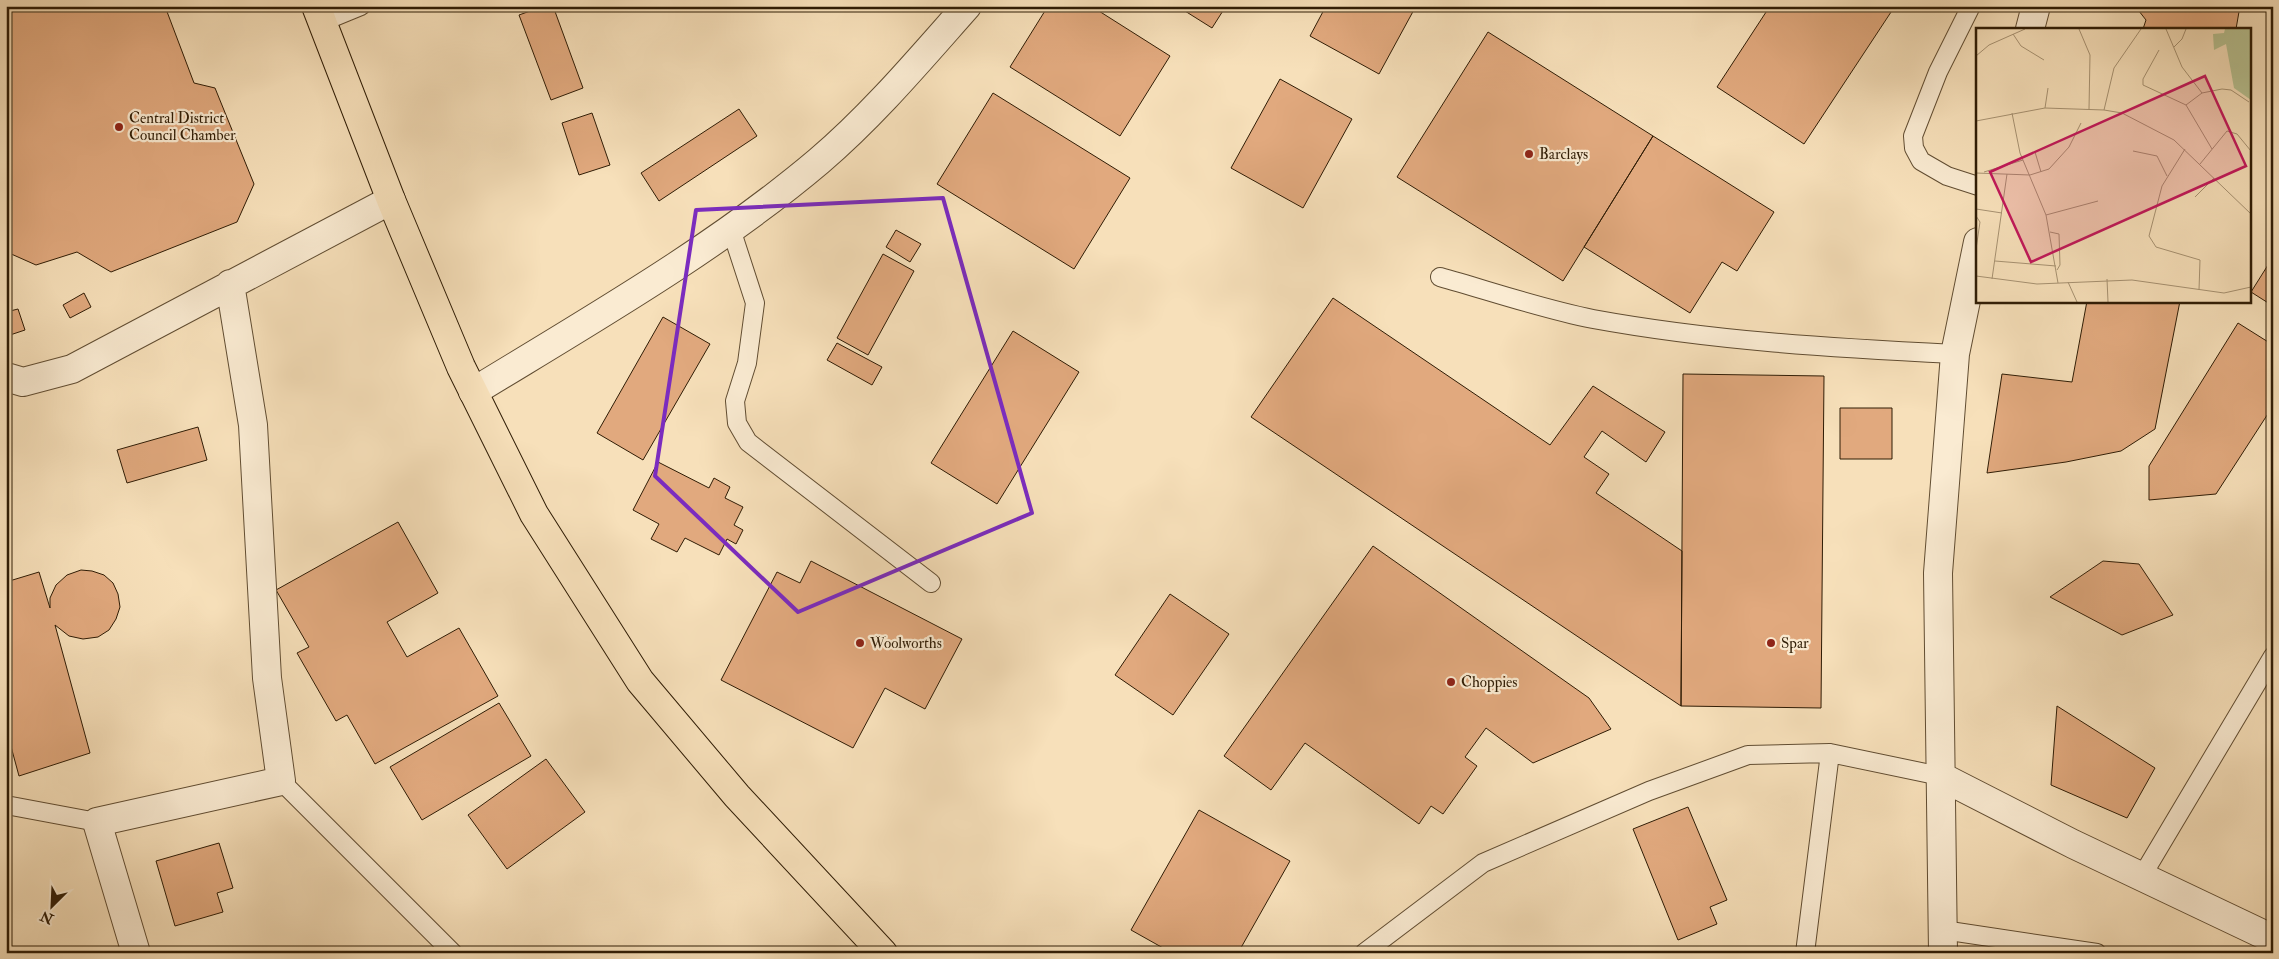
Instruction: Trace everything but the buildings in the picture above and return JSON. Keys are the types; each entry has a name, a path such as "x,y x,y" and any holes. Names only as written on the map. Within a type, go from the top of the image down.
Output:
{"main road":[{"path":"319,14 391,200 473,392 534,514 640,681 737,796 883,953"}],"street":[{"path":"473,392 586,323 731,229 819,161 891,91 968,6"},
{"path":"2030,28 2036,6"},
{"path":"6,377 23,382 72,369 391,200"},
{"path":"1943,941 1938,573 1955,354 1976,252"},
{"path":"136,953 97,822 281,781 267,678 253,425 230,284"},
{"path":"1940,776 2273,939"}],"lane":[{"path":"319,14 361,6"},
{"path":"1971,6 1938,72 1913,136 1914,148 1921,161 1947,176 1976,185"},
{"path":"731,229 755,303 747,363 735,401 737,423 748,442 931,583"},
{"path":"1440,278 1591,318 1674,332 1827,348 1955,354"},
{"path":"2142,876 2273,656"},
{"path":"1804,953 1830,753"},
{"path":"1364,953 1483,863 1649,790 1748,754 1830,753 1940,776"},
{"path":"281,781 453,953"},
{"path":"6,805 97,822"},
{"path":"1943,941 2097,953"}],"highlighted area":[{"path":"943,198 1032,513 798,612 655,476 696,210"}],"place":[{"name":"Central District Council Chamber","path":"119,127"},
{"name":"Barclays","path":"1529,154"},
{"name":"Woolworths","path":"860,643"},
{"name":"Spar","path":"1771,643"},
{"name":"Choppies","path":"1451,682"}]}
